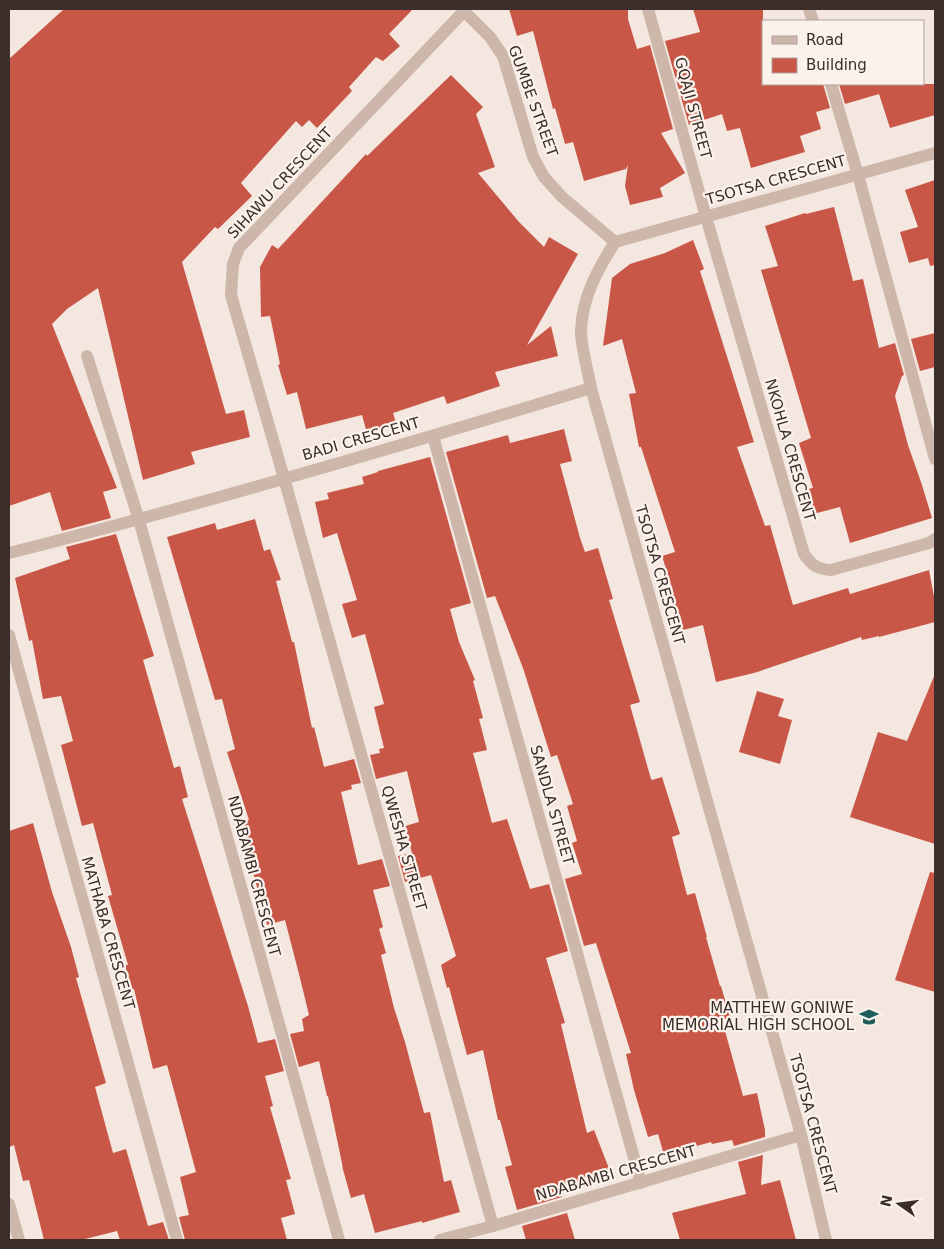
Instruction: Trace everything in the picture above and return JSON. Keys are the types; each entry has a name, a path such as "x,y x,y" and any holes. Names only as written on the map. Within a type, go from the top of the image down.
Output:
{"street":[{"name":"GQAJI STREET","path":"648,9 706,217"},
{"name":"GUMBE STREET","path":"465,10 490,37 503,56 534,157 544,176 562,197 615,242"},
{"name":"SIHAWU CRESCENT","path":"284,478 231,295 233,264 239,248 465,10"},
{"path":"831,85 858,175 935,459"},
{"name":"TSOTSA CRESCENT","path":"826,1240 801,1136 591,388 581,331 586,296 600,265 615,242 935,153"},
{"name":"NKOHLA CRESCENT","path":"706,217 800,542 810,564 820,569 831,570 929,543 935,539"},
{"path":"86,356 139,520"},
{"name":"BADI CRESCENT","path":"9,553 139,520 433,436 591,388"},
{"name":"SANDLA STREET","path":"433,436 641,1183"},
{"name":"QWESHA STREET","path":"284,478 493,1226"},
{"name":"NDABAMBI CRESCENT","path":"139,520 339,1240"},
{"name":"MATHABA CRESCENT","path":"9,635 177,1240"},
{"name":"NDABAMBI CRESCENT","path":"440,1240 801,1136"},
{"path":"9,1204 19,1240"}],"building":[{"path":"64,9 413,9 389,34 400,46 383,61 376,57 349,87 352,91 317,128 309,120 302,127 296,121 241,183 252,196 218,229 215,227 182,262 226,414 244,410 250,437 191,452 195,464 143,480 98,288 67,309 52,324 117,488 103,492 111,518 62,531 50,492 9,506 9,59"},
{"path":"509,9 628,9 628,19 637,49 650,45 673,129 661,133 685,173 660,188 663,197 630,205 625,186 628,165 626,169 584,181 573,142 565,144 555,108 553,109 533,31 517,36"},
{"path":"693,9 763,9 762,85 823,85 830,108 816,112 821,129 800,136 805,152 751,168 740,128 727,131 722,114 689,125 665,41 700,32"},
{"path":"451,75 483,107 476,114 495,167 478,173 519,222 544,247 549,237 578,254 527,345 551,326 558,356 495,372 500,386 447,404 444,396 393,413 396,423 367,433 362,415 306,429 297,392 287,395 278,365 280,364 270,316 261,317 260,267 272,245 278,249 366,154 367,156"},
{"path":"935,84 935,115 890,128 879,94 845,104 839,85"},
{"path":"935,180 935,265 930,266 928,258 909,263 900,232 918,227 905,190"},
{"path":"834,207 853,281 863,279 879,348 895,343 904,375 895,396 908,445 932,518 850,543 840,507 813,514 807,489 813,488 799,443 811,438 761,270 778,266 765,226 805,213"},
{"path":"693,240 704,269 700,271 754,442 737,447 765,526 770,525 793,605 848,588 850,594 929,570 935,602 935,622 879,637 862,640 861,637 754,673 716,682 703,625 679,631 669,592 673,591 662,556 675,552 641,447 639,447 629,394 636,393 622,339 603,346 612,278 630,264 665,253"},
{"path":"935,333 935,367 920,371 911,339"},
{"path":"564,429 572,461 560,464 580,538 585,552 598,548 613,599 609,600 640,702 630,705 651,779 662,777 680,834 672,837 687,895 695,893 730,1018 722,1020 743,1096 757,1093 765,1137 734,1146 732,1140 712,1144 711,1142 664,1155 658,1134 648,1137 626,1054 631,1053 596,943 584,946 565,879 582,874 572,843 577,841 567,806 573,804 557,755 551,757 523,668 495,596 487,598 446,452 508,435 510,443"},
{"path":"430,457 471,603 450,609 459,642 475,680 473,681 483,718 479,719 487,750 473,753 492,823 507,819 530,889 549,884 568,951 546,958 565,1023 561,1024 587,1133 594,1130 610,1171 560,1190 562,1197 517,1210 505,1167 512,1165 500,1120 498,1120 483,1050 467,1055 449,987 447,988 441,965 456,956 431,875 405,882 398,856 412,853 405,826 419,822 407,771 376,779 370,755 380,753 379,749 384,748 374,707 384,704 365,634 352,638 342,604 357,600 337,533 323,538 315,502 329,499 327,493 364,484 362,477"},
{"path":"255,519 264,551 270,549 281,580 276,581 292,642 294,642 312,728 314,727 324,767 354,759 361,783 351,785 352,789 341,792 358,865 382,859 390,886 373,890 383,927 379,929 386,953 381,955 424,1113 430,1112 444,1182 451,1180 460,1212 422,1223 422,1221 375,1233 364,1194 351,1198 319,1061 299,1067 290,1034 304,1031 302,1019 309,1015 300,978 285,920 267,925 240,823 249,820 227,752 235,749 222,699 215,700 167,537 215,523 217,530"},
{"path":"116,534 154,656 143,660 174,768 180,766 188,797 182,799 258,1043 275,1039 284,1071 265,1076 273,1106 270,1107 291,1179 286,1180 295,1214 281,1218 287,1240 185,1240 179,1217 189,1215 180,1177 196,1172 167,1065 153,1069 134,989 131,989 125,965 128,965 108,896 112,895 93,823 82,826 61,745 73,741 61,696 43,699 32,640 29,641 15,578 70,559 66,547"},
{"path":"935,674 935,844 850,817 878,732 907,741"},
{"path":"757,691 784,699 778,716 792,720 780,764 739,752"},
{"path":"33,823 52,892 71,947 79,977 76,978 106,1083 95,1087 113,1153 126,1149 148,1226 163,1222 169,1240 120,1240 117,1231 81,1240 44,1240 29,1180 23,1181 14,1145 9,1147 9,831"},
{"path":"930,872 935,873 935,992 895,980"},
{"path":"763,1155 761,1185 780,1180 796,1240 680,1240 672,1213 746,1194 738,1162"},
{"path":"567,1213 575,1240 526,1240 522,1226"}],"place":[{"name":"MATTHEW GONIWE MEMORIAL HIGH SCHOOL","path":"869,1017"}]}
